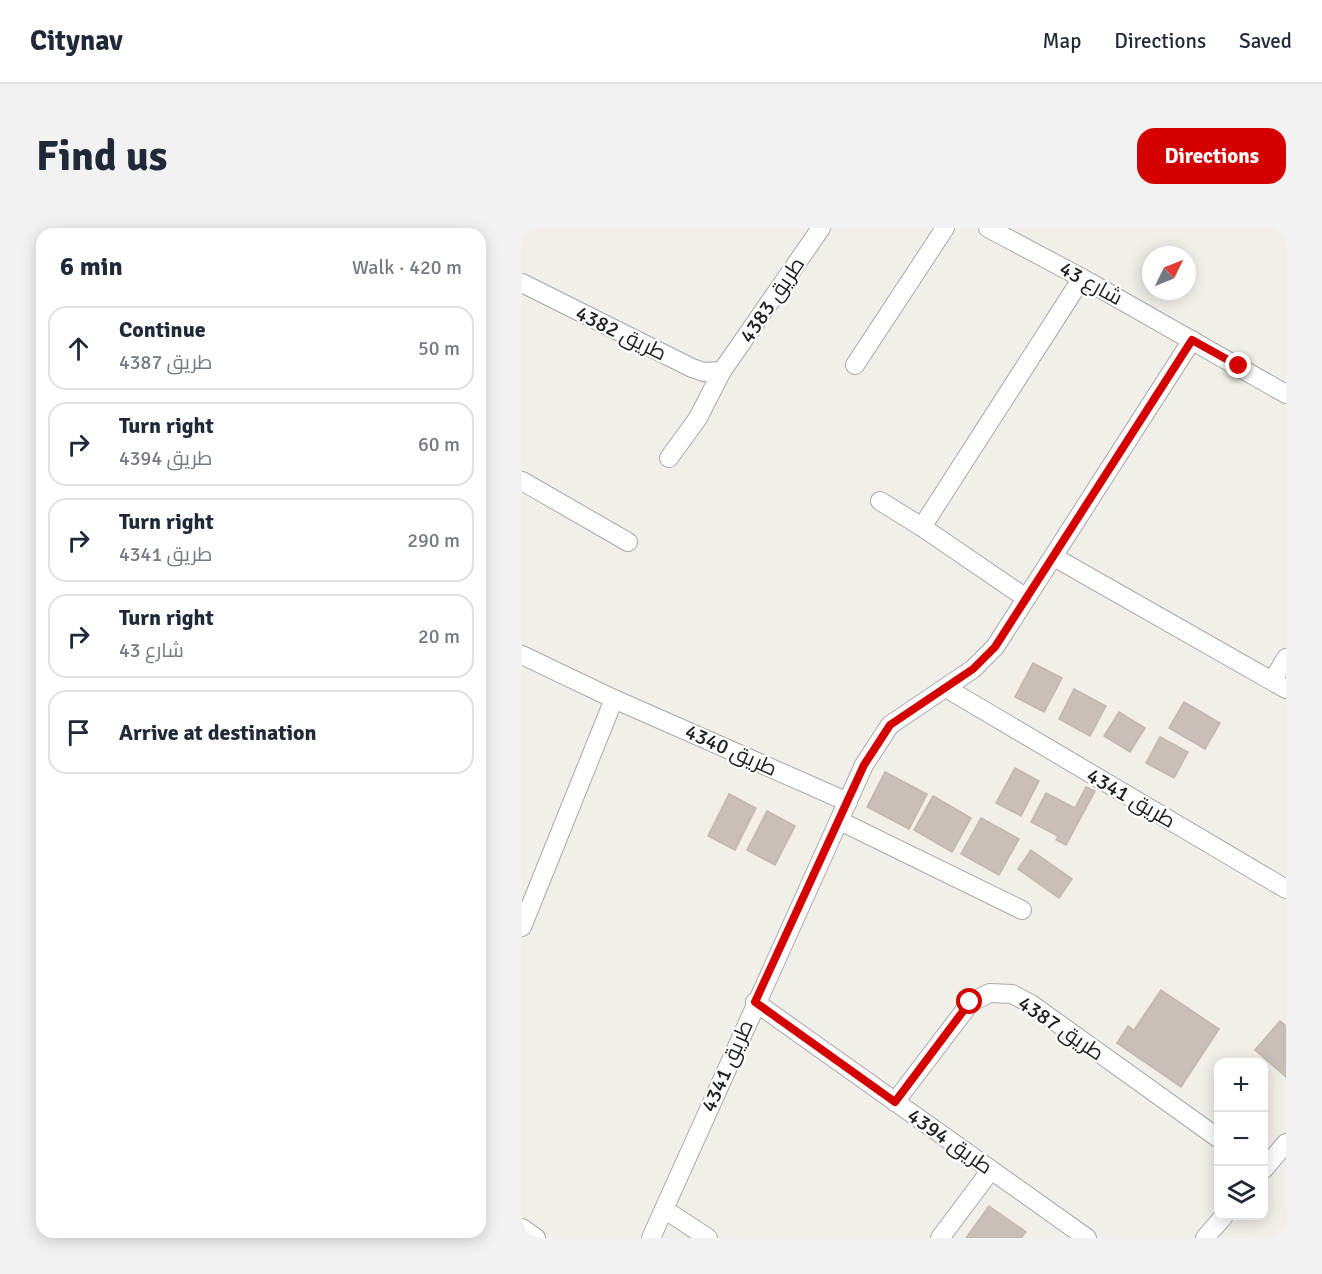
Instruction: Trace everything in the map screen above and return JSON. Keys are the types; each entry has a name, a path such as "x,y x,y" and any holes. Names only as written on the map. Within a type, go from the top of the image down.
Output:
{"street":[{"name":"طريق 4383","path":"669,458 698,418 722,371 821,228"},
{"path":"855,365 945,228"},
{"name":"شارع 43","path":"988,228 1082,278 1286,394"},
{"path":"922,527 1082,278"},
{"name":"طريق 4382","path":"522,284 692,368 704,372 722,371"},
{"name":"طريق 4341","path":"651,1238 755,1002 864,765 890,725 973,669 995,647 1192,340"},
{"path":"522,481 628,542"},
{"path":"880,501 1026,598"},
{"path":"1054,557 1279,685 1286,658"},
{"name":"طريق 4340","path":"522,655 614,699 848,802"},
{"name":"طريق 4341","path":"946,688 1286,889"},
{"path":"522,927 614,699"},
{"path":"840,821 1022,910"},
{"name":"طريق 4387","path":"895,1102 970,1002 990,993 1012,994 1031,1004 1214,1135"},
{"name":"طريق 4394","path":"755,1002 1087,1238"},
{"path":"1266,1166 1286,1143"},
{"path":"940,1238 991,1170"},
{"path":"664,1209 708,1238"},
{"path":"1205,1238 1220,1220"},
{"path":"522,1228 536,1238"}],"building":[{"path":"1033,663 1062,678 1044,712 1015,697"},
{"path":"1074,689 1106,706 1090,736 1059,719"},
{"path":"1184,702 1220,723 1205,749 1169,728"},
{"path":"1119,712 1145,728 1130,752 1104,736"},
{"path":"1160,737 1188,752 1174,778 1146,763"},
{"path":"1015,768 1039,781 1021,816 996,803"},
{"path":"885,772 927,794 909,829 867,807"},
{"path":"1086,787 1095,791 1066,845 1056,840 1058,836 1031,822 1046,793 1075,808"},
{"path":"729,794 756,808 735,850 708,836"},
{"path":"933,796 971,818 952,852 914,830"},
{"path":"767,811 795,826 775,865 747,850"},
{"path":"981,818 1019,839 999,875 961,854"},
{"path":"1031,850 1072,879 1059,898 1018,869"},
{"path":"1161,990 1219,1029 1181,1087 1117,1043 1128,1026 1134,1030"},
{"path":"1280,1021 1286,1026 1286,1077 1268,1061 1268,1058 1264,1058 1255,1050"},
{"path":"989,1206 1026,1232 1021,1238 966,1238"}],"route":[{"path":"970,1002 895,1102 755,1002 864,765 890,725 973,669 995,647 1192,340 1239,366"}]}
